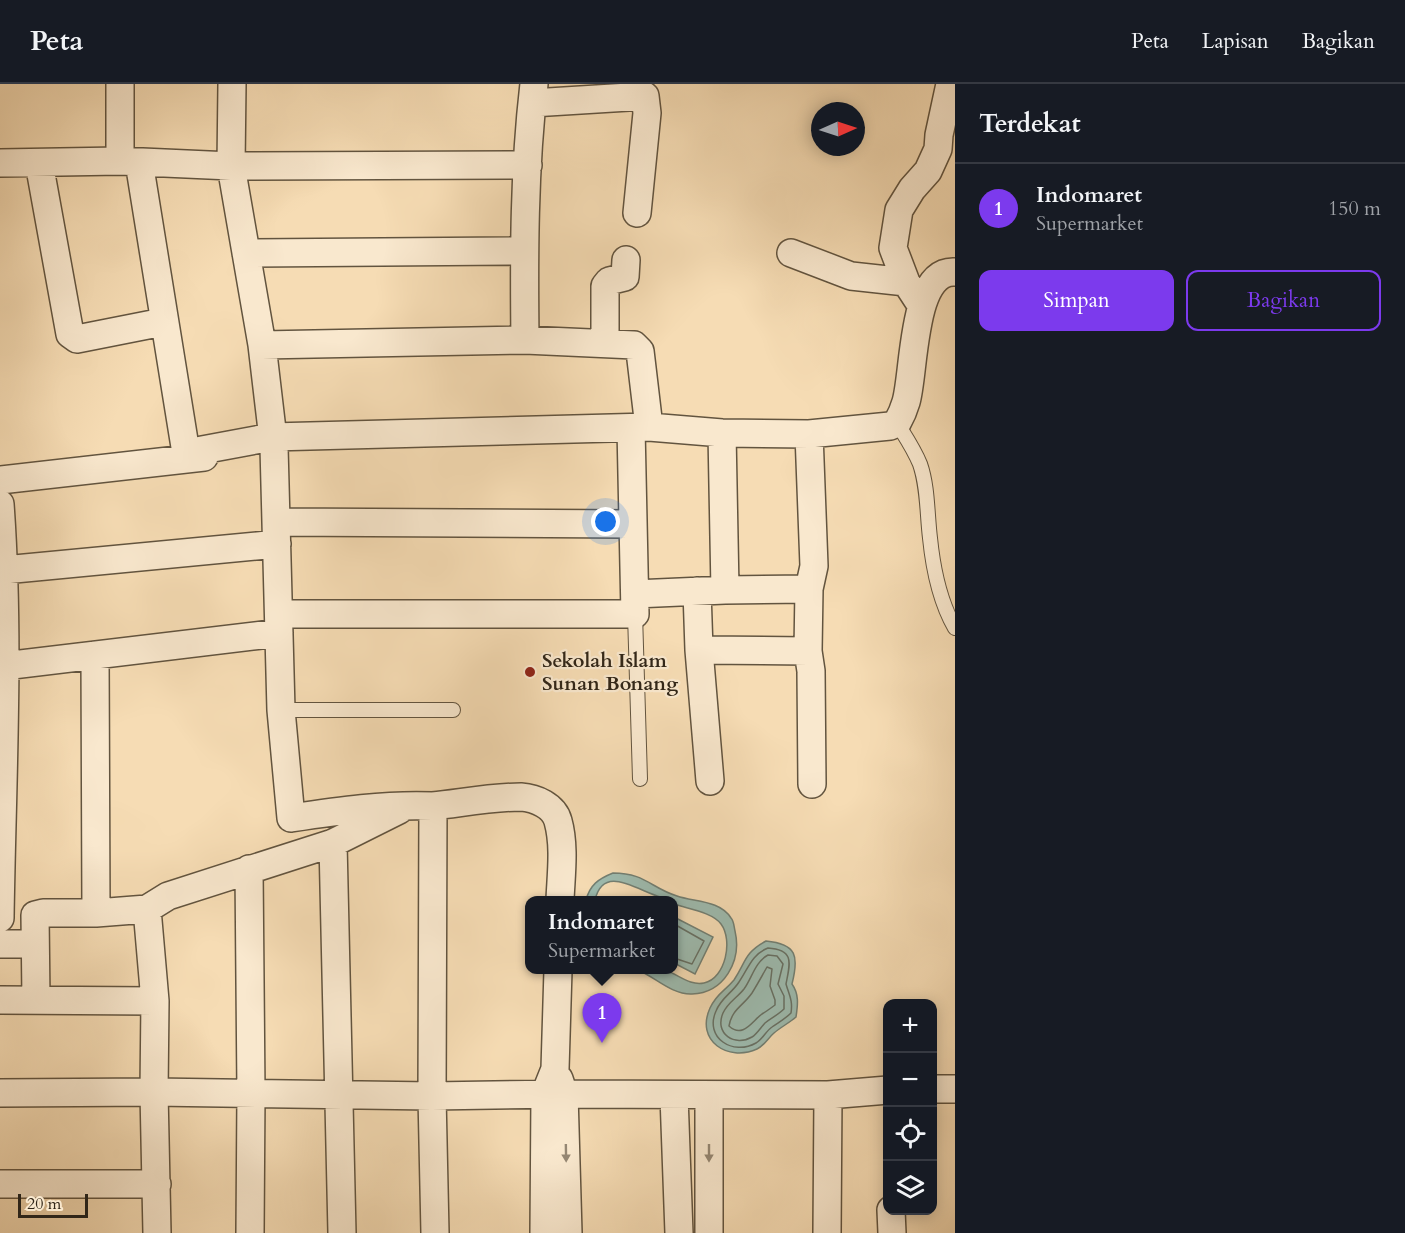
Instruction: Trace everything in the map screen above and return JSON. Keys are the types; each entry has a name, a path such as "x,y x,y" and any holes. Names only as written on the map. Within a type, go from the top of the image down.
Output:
{"street":[{"path":"120,84 130,161 163,322 186,453 273,442 640,428 722,433 809,434 881,427 897,423 907,401 921,305 929,286 942,274 955,272"},
{"path":"232,84 231,166 262,345 273,442 281,710 291,818 303,853"},
{"path":"921,305 906,282 893,248 899,210 912,189 928,171 938,149 950,84"},
{"path":"525,340 524,251 533,93 645,96 647,113 637,213"},
{"path":"0,163 130,161 231,166 528,165"},
{"path":"39,163 70,334 77,339 163,322"},
{"path":"246,253 524,251"},
{"path":"791,253 852,276 906,282"},
{"path":"604,343 605,286 609,282 625,277 626,260"},
{"path":"262,345 525,340 634,345 640,351 640,428 632,524 635,604"},
{"path":"722,433 725,590"},
{"path":"809,434 814,566 809,589 808,651 811,671 812,784"},
{"path":"0,480 273,442"},
{"path":"0,515 4,570 0,918"},
{"path":"4,570 277,533 632,524"},
{"path":"4,666 94,655 279,624 635,604 697,591 809,589"},
{"path":"697,591 699,650 710,781"},
{"path":"699,650 808,651"},
{"path":"94,655 96,913"},
{"path":"291,818 358,808 523,797 542,802 551,807 558,819 562,848 560,896"},
{"path":"36,1000 34,919 38,913 96,913 147,909 168,896 333,843 420,805"},
{"path":"420,805 432,1096 435,1233"},
{"path":"333,843 342,1233"},
{"path":"249,869 250,1233"},
{"path":"147,909 155,1001 157,1233"},
{"path":"0,944 35,944"},
{"path":"555,1227 558,974"},
{"path":"0,1000 155,1001"},
{"path":"937,1089 955,1089"},
{"path":"0,1093 674,1096 828,1095 883,1090"},
{"path":"709,1095 709,1233"},
{"path":"827,1233 828,1095"},
{"path":"674,1096 679,1233"},
{"path":"0,1184 157,1184"},
{"path":"891,1215 892,1233"}],"lane":[{"path":"897,423 920,465 926,492 930,541 937,574 948,615 955,628"},
{"path":"635,604 640,779"},
{"path":"281,710 453,710"}],"water":[{"path":"613,873 633,875 678,896 658,896 628,884 608,882 600,888 597,896 588,896 595,883"},
{"path":"678,896 714,905 726,912 732,919 736,953 733,964 722,982 703,992 685,994 671,989 646,974 673,974 699,984 712,980 722,966 727,948 725,931 721,924 706,914 678,905"},
{"path":"678,919 713,937 695,974 678,965"},
{"path":"766,941 784,945 793,953 795,966 792,984 797,999 796,1017 757,1049 735,1053 725,1050 717,1046 707,1030 710,1008 718,995 734,980 749,954"}],"place":[{"name":"Sekolah Islam Sunan Bonang","path":"530,672"},
{"name":"Indomaret","path":"602,1043"}]}
